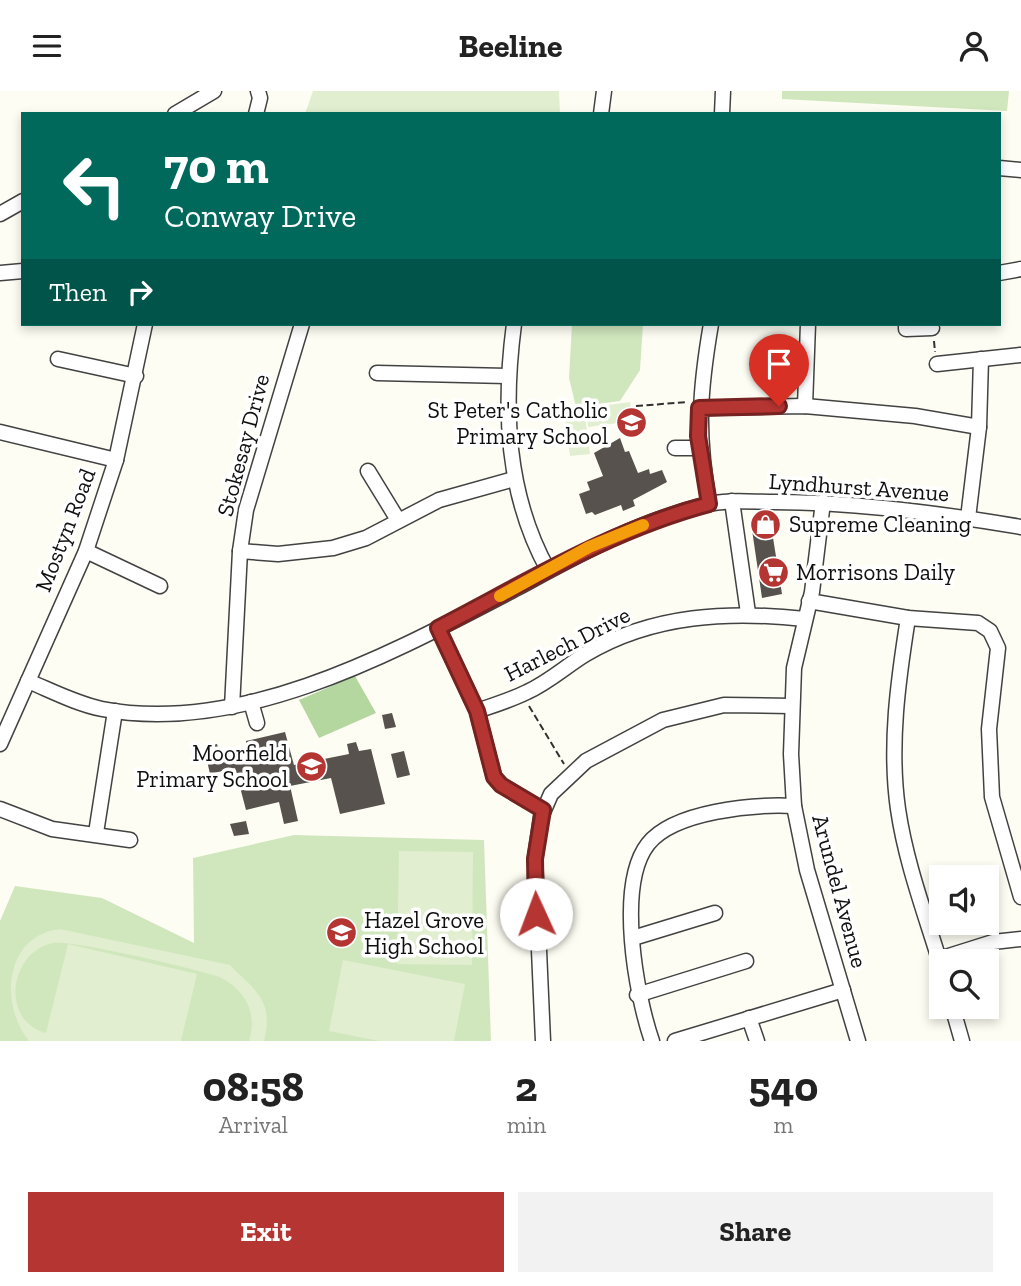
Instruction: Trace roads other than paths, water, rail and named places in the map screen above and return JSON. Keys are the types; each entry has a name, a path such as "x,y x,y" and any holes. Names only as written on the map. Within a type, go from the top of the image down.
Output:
{"street":[{"path":"178,112 214,91"},
{"path":"257,112 260,99 258,91"},
{"path":"601,112 604,91"},
{"path":"722,112 723,91"},
{"path":"1001,168 1021,170"},
{"path":"0,214 21,202"},
{"path":"1001,273 1021,269"},
{"path":"0,273 21,271"},
{"name":"Mostyn Road","path":"0,744 86,551 116,460 145,326"},
{"name":"Stokesay Drive","path":"232,707 240,551 246,510 301,326"},
{"path":"514,326 507,376 514,479 528,531 548,570"},
{"path":"709,504 700,448 699,405 711,326"},
{"path":"805,406 808,326"},
{"path":"902,327 932,328"},
{"path":"937,364 1020,355"},
{"path":"58,359 136,376"},
{"path":"968,518 979,427 981,359"},
{"path":"377,373 507,376"},
{"path":"699,405 805,406 915,416 979,427"},
{"path":"0,432 116,460"},
{"path":"675,448 700,448"},
{"path":"368,471 398,520"},
{"path":"240,551 278,555 333,548 366,538 439,500 514,479"},
{"path":"732,502 748,613"},
{"name":"Lyndhurst Avenue","path":"28,681 99,708 164,714 232,707 281,695 438,628 618,534 709,504 823,502 968,518 1021,527"},
{"name":"Arundel Avenue","path":"823,502 809,601 794,668 791,706 793,806 807,870 858,1041"},
{"path":"86,551 160,586"},
{"path":"809,601 908,618 978,623 990,631 998,648 989,729 992,797 1021,897"},
{"name":"Harlech Drive","path":"477,711 522,694 587,654 653,626 710,615 748,613 805,619"},
{"path":"908,618 895,707 898,808 914,881 935,949"},
{"path":"438,628 477,711 494,777 501,785 543,810"},
{"path":"251,702 257,723"},
{"path":"543,1041 535,872 543,810 551,794 570,773 586,761 663,720 724,705 791,706"},
{"path":"96,833 115,711"},
{"path":"652,1041 637,995 633,938 633,883 641,855 650,842 686,821 715,813 766,805 793,806"},
{"path":"0,809 52,829 96,833 130,840"},
{"path":"633,938 715,913"},
{"path":"976,949 993,942 1021,939"},
{"path":"637,995 746,961"},
{"path":"675,1041 843,990"},
{"path":"750,1018 757,1041"},
{"path":"956,1019 962,1041"}],"place":[{"name":"St Peter's Catholic Primary School","path":"631,423"},
{"name":"Supreme Cleaning","path":"766,524"},
{"name":"Morrisons Daily","path":"773,572"},
{"name":"Moorfield Primary School","path":"311,766"},
{"name":"Hazel Grove High School","path":"341,933"}]}
